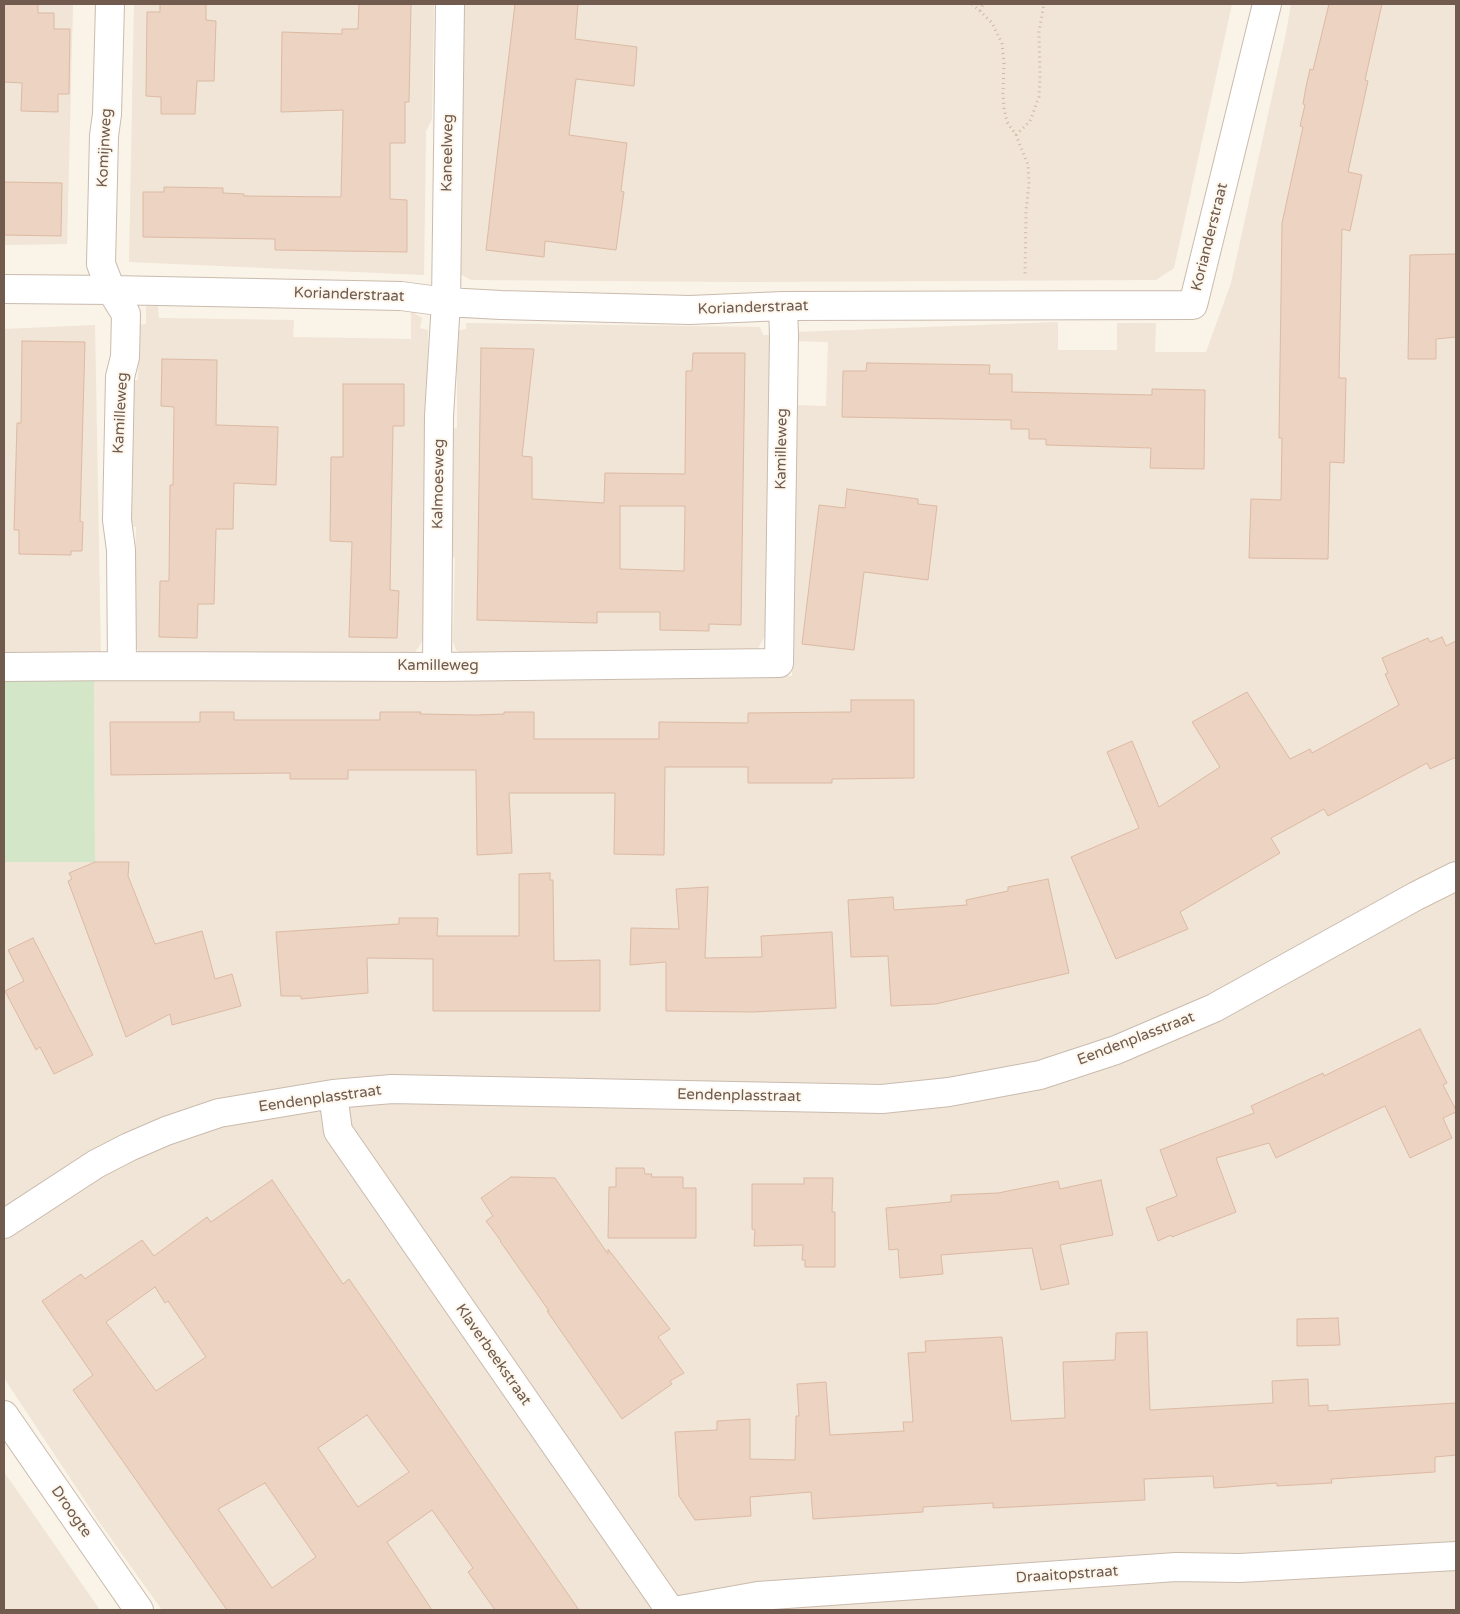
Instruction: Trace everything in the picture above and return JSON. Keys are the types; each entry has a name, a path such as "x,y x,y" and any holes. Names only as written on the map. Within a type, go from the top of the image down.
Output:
{"street":[{"name":"Komijnweg","path":"110,4 108,114 104,136 101,264 111,290"},
{"name":"Kaneelweg","path":"446,302 450,4"},
{"name":"Korianderstraat","path":"4,289 401,296 446,302 501,305 690,310 783,306 1193,305 1267,4"},
{"name":"Kamilleweg","path":"111,290 126,314 125,357 120,376 118,520 121,550 122,666 779,663 783,306"},
{"name":"Kalmoesweg","path":"436,666 439,416 446,302"},
{"path":"4,667 122,666"},
{"name":"Eendenplasstraat","path":"4,1224 96,1164 166,1131 219,1114 333,1094 392,1089 882,1099 949,1092 1031,1076 1116,1050 1214,1008 1416,896 1456,876"},
{"name":"Klaverbeekstraat","path":"333,1094 338,1132 670,1610"},
{"name":"Droogte","path":"4,1415 139,1610"},
{"name":"Draaitopstraat","path":"680,1610 768,1595 1176,1567 1240,1568 1456,1556"}],"path":[{"path":"972,4 992,24 1002,43 1004,108 1007,122 1016,134 1028,165 1029,184 1025,254 1026,306"},
{"path":"980,11 983,4"},
{"path":"1016,134 1030,121 1039,97 1039,32 1044,4"}],"shaded area":[{"path":"4,4 73,4 67,244 4,245"},
{"path":"134,4 434,4 432,119 426,131 424,275 129,262"},
{"path":"464,4 1232,4 1174,268 1156,280 744,282 471,280 460,274"},
{"path":"1291,4 1456,4 1456,1610 162,1610 97,1519 4,1378 4,862 95,862 94,681 792,676 795,405 826,406 828,342 797,341 797,332 1058,322 1058,350 1117,350 1117,323 1156,323 1155,352 1206,352 1231,283"},
{"path":"146,306 158,306 159,318 294,320 293,337 411,339 411,311 422,318 420,328 428,330 423,640 414,654 149,655 139,652 133,640 136,527 127,525 130,381 138,380 139,325 146,324"},
{"path":"466,323 760,327 763,335 770,335 765,636 756,652 468,656 456,650 453,641 455,558 446,554 449,429 457,428 457,331 466,329"},
{"path":"95,325 101,659 4,659 4,329"},
{"path":"4,1472 100,1610 4,1610"}],"green space":[{"path":"4,679 94,681 95,862 4,862"}],"building":[{"path":"4,4 38,4 38,13 54,13 54,29 70,29 69,94 58,94 58,112 21,111 22,83 4,82"},
{"path":"160,4 206,4 206,20 216,21 214,81 197,81 195,114 161,114 161,97 146,96 147,12 160,12"},
{"path":"359,4 411,4 409,102 405,102 405,143 390,143 390,199 407,200 407,252 275,250 275,239 143,237 143,192 164,192 164,187 223,188 223,193 244,194 244,196 341,197 343,110 281,112 282,32 342,34 342,29 358,29"},
{"path":"515,4 578,4 575,39 637,47 634,86 576,79 569,135 627,143 621,191 624,192 616,250 545,241 544,257 486,250"},
{"path":"1329,4 1382,4 1365,80 1368,81 1348,172 1362,175 1350,231 1342,229 1339,378 1346,378 1344,463 1330,462 1328,559 1249,558 1251,499 1281,500 1282,438 1279,438 1282,223 1303,127 1300,126 1305,105 1303,104 1306,87 1310,69 1313,70"},
{"path":"4,182 62,183 61,236 4,235"},
{"path":"1456,254 1456,337 1436,339 1436,359 1408,359 1410,255"},
{"path":"22,341 85,342 80,521 83,522 82,551 71,551 71,555 19,554 19,530 14,530 17,423 21,423"},
{"path":"481,348 534,349 522,456 532,457 532,499 604,503 605,473 685,474 686,371 692,371 693,353 745,353 741,625 709,624 709,631 660,630 660,612 597,612 597,623 477,620","holes":["620,506 685,506 684,571 620,569"]},
{"path":"162,359 217,360 216,425 278,427 276,485 234,483 233,529 216,529 214,604 198,604 197,638 159,637 160,581 169,581 170,485 173,485 174,407 161,406"},
{"path":"867,363 990,365 989,374 1012,374 1012,392 1152,395 1152,389 1205,390 1204,469 1150,468 1151,448 1046,445 1046,439 1029,439 1029,429 1011,429 1011,420 842,417 843,371 866,371"},
{"path":"343,384 404,384 404,426 393,426 390,590 399,591 397,638 349,637 352,542 330,541 331,457 343,457"},
{"path":"847,489 918,499 918,504 937,506 928,580 864,572 854,650 802,644 819,505 845,508"},
{"path":"1442,637 1446,646 1456,641 1456,757 1430,769 1427,763 1328,816 1324,809 1271,838 1280,853 1180,912 1188,929 1116,959 1071,857 1139,828 1107,752 1132,741 1159,807 1220,767 1192,722 1247,692 1290,759 1310,749 1312,753 1399,705 1385,674 1388,673 1382,658 1428,638 1430,642"},
{"path":"851,700 914,700 914,778 832,779 832,783 748,783 748,767 665,767 664,855 614,854 615,793 509,793 512,853 477,855 476,770 348,770 348,779 290,779 290,773 111,775 110,722 200,722 200,712 234,712 234,720 380,720 380,712 476,715 504,714 504,712 534,712 534,739 659,739 659,722 748,723 748,713 851,712"},
{"path":"95,862 129,862 128,876 155,944 202,931 215,979 232,974 241,1006 172,1025 170,1014 126,1037 68,881 72,879 69,873"},
{"path":"550,873 550,880 553,880 554,961 600,960 600,1011 433,1011 433,959 367,958 368,993 301,999 301,996 281,996 276,932 399,924 399,918 438,918 437,936 519,936 519,874"},
{"path":"1048,879 1069,973 936,1004 891,1006 888,956 851,957 848,900 893,897 894,910 967,905 966,900 1008,891 1008,887"},
{"path":"708,887 705,958 762,957 761,936 832,932 836,1008 753,1012 666,1011 666,962 630,965 631,928 679,929 676,889"},
{"path":"33,938 93,1055 54,1074 40,1047 36,1050 5,991 24,981 8,950"},
{"path":"1420,1029 1447,1083 1443,1085 1456,1110 1456,1112 1443,1118 1452,1138 1410,1158 1385,1106 1276,1158 1269,1143 1216,1158 1236,1212 1158,1241 1146,1208 1177,1196 1160,1150 1254,1113 1251,1106 1323,1073 1324,1076"},
{"path":"616,1168 644,1168 645,1174 652,1174 651,1177 683,1177 683,1188 696,1188 696,1238 608,1238 609,1187 616,1187"},
{"path":"511,1177 555,1178 608,1254 608,1249 670,1329 658,1337 684,1373 670,1381 672,1384 622,1419 486,1221 493,1216 481,1198"},
{"path":"804,1178 833,1178 832,1212 835,1212 835,1267 805,1267 805,1260 802,1260 803,1245 754,1246 755,1230 752,1229 752,1184 804,1184"},
{"path":"272,1180 343,1284 349,1279 579,1610 495,1610 468,1572 473,1568 432,1510 387,1542 432,1610 227,1610 73,1390 93,1375 42,1301 81,1274 85,1279 142,1240 154,1256 207,1217 211,1222","holes":["155,1287 165,1303 168,1301 206,1357 156,1391 106,1322","367,1415 409,1472 358,1507 318,1448","265,1483 316,1557 272,1588 218,1509"]},
{"path":"1101,1180 1113,1235 1060,1245 1069,1284 1041,1290 1032,1248 941,1255 943,1274 900,1278 898,1249 889,1250 886,1208 951,1202 951,1195 998,1193 1058,1181 1060,1189"},
{"path":"1338,1318 1340,1345 1297,1346 1297,1319"},
{"path":"1147,1332 1150,1410 1273,1403 1272,1381 1308,1379 1309,1406 1328,1405 1328,1411 1456,1403 1456,1455 1435,1457 1435,1472 1331,1479 1332,1483 1277,1486 1277,1483 1214,1488 1213,1476 1144,1479 1145,1500 993,1508 993,1503 923,1507 923,1512 813,1519 811,1492 750,1497 751,1516 695,1520 679,1496 675,1432 717,1430 717,1421 750,1419 750,1459 795,1460 796,1416 799,1416 797,1384 826,1382 830,1435 904,1431 903,1422 913,1422 908,1353 926,1352 925,1341 1002,1337 1011,1421 1065,1418 1063,1362 1115,1360 1116,1333"}]}
